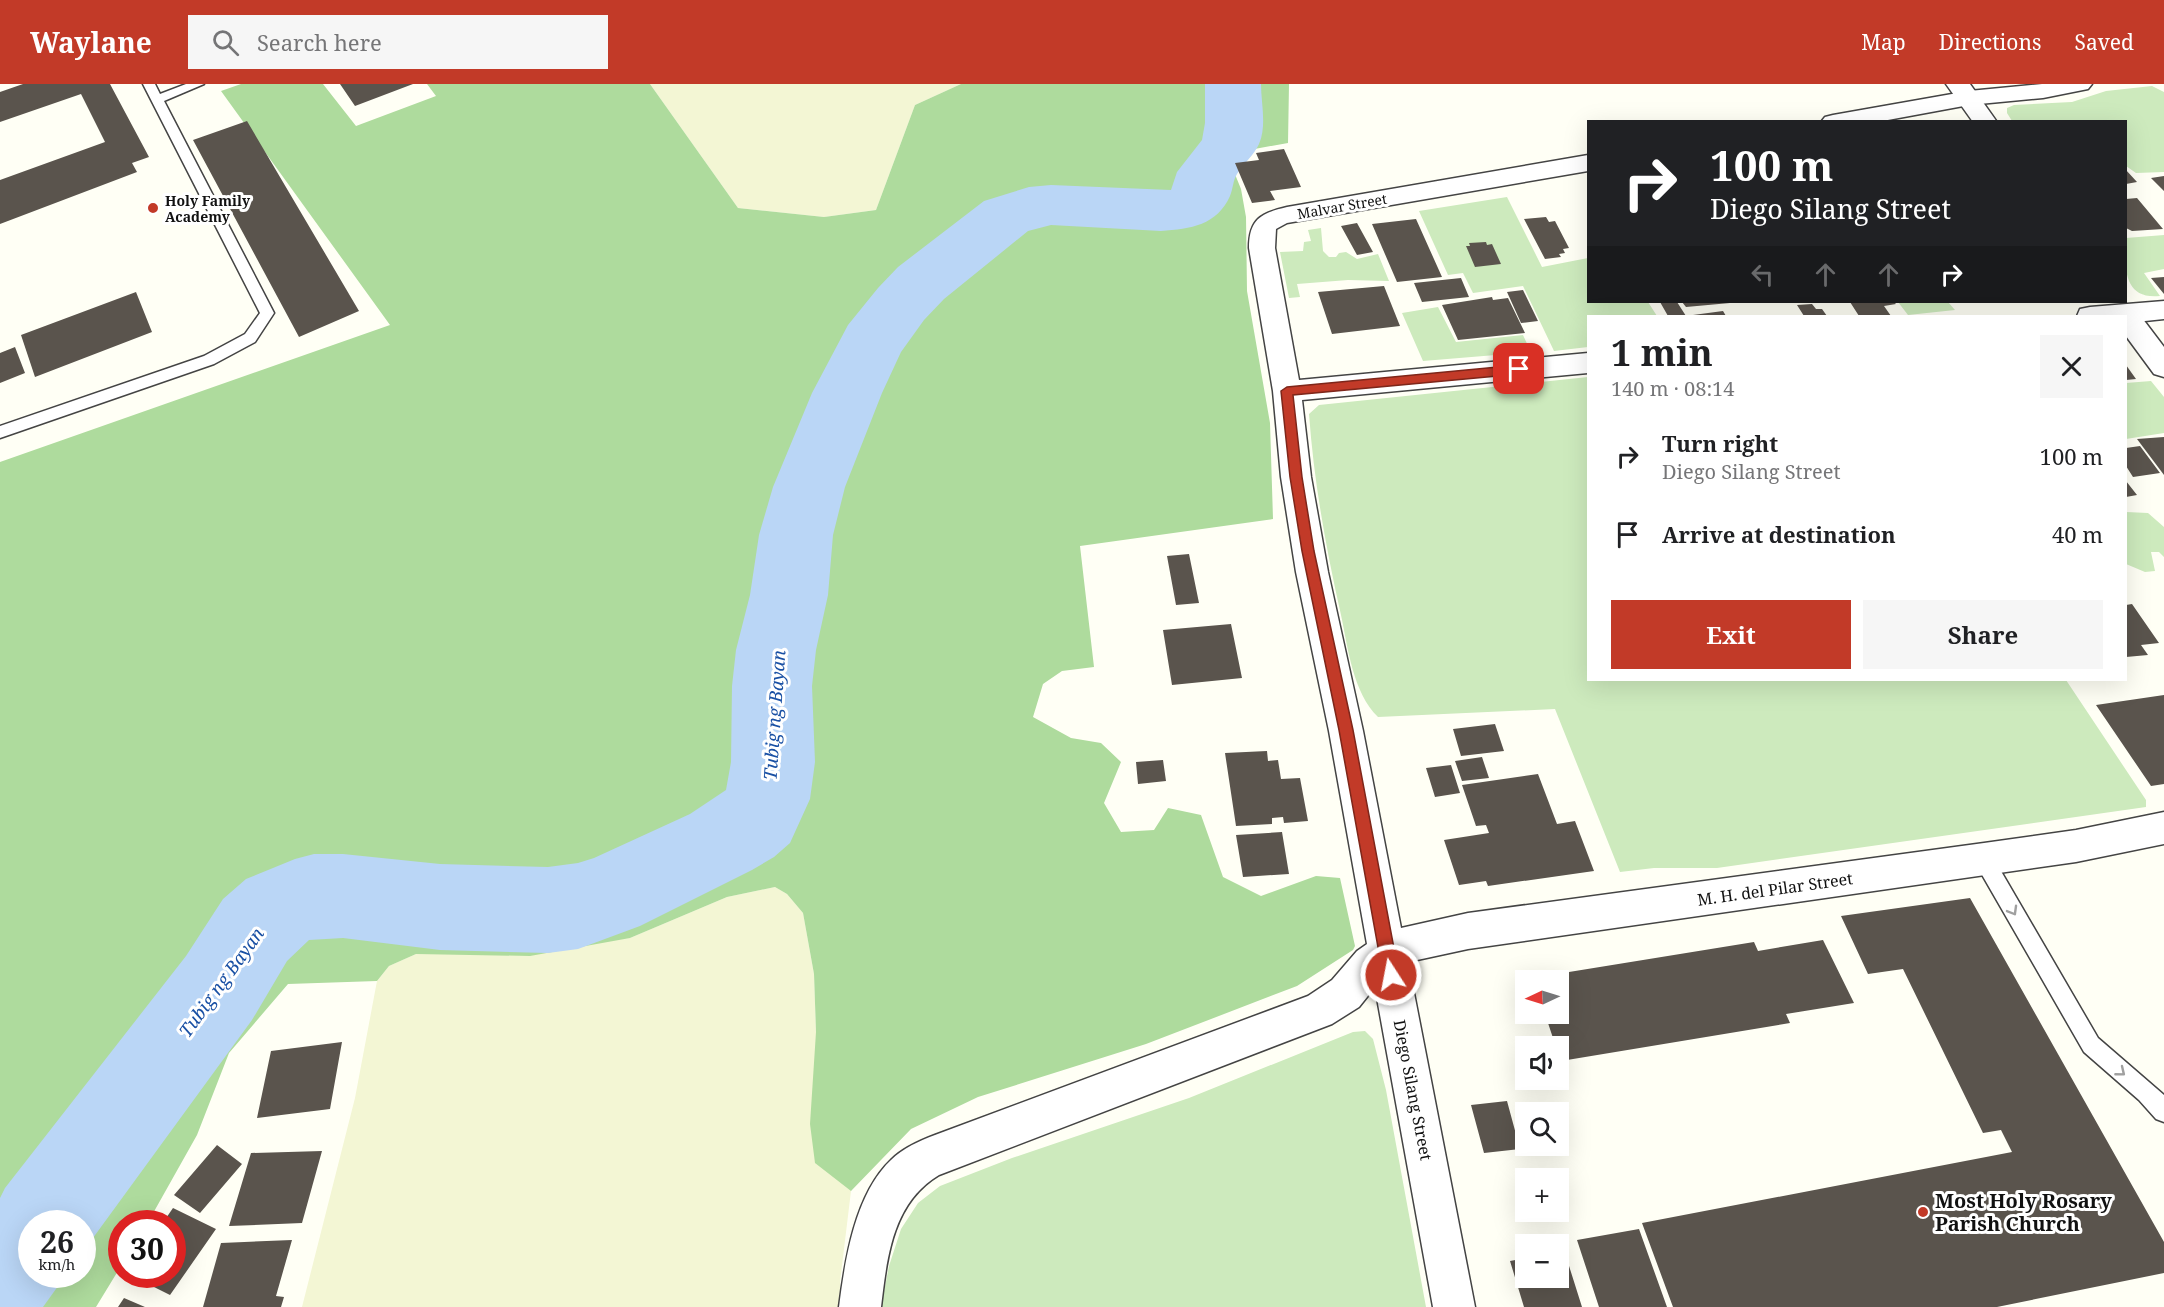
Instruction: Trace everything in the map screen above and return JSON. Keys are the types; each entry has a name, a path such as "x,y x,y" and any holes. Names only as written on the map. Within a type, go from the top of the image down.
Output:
{"street":[{"path":"1841,120 1963,91 2043,91 2080,84"},
{"path":"1963,91 1984,120"},
{"name":"Malvar Street","path":"1287,391 1263,248 1262,230 1266,223 1305,212 1587,163"},
{"path":"2098,315 2164,310"},
{"path":"2127,319 2164,367"},
{"path":"1287,391 1587,363"},
{"name":"Diego Silang Street","path":"1287,391 1296,477 1310,561 1346,730 1454,1307"},
{"name":"M. H. del Pilar Street","path":"1387,953 1437,937 1468,931 1984,860 2076,846 2164,828"},
{"path":"860,1307 864,1275 874,1234 886,1202 898,1182 917,1165 935,1155 1319,1011 1348,991 1368,966 1387,953"}],"lane":[{"path":"0,432 209,360 250,338 267,313 149,84"},
{"path":"156,100 198,84"},
{"path":"1984,860 2091,1045 2147,1092 2164,1111"}],"green space":[{"path":"241,84 323,84 356,126 436,96 427,84 650,84 738,208 824,217 876,210 915,105 961,84 1289,84 1288,143 1249,150 1251,156 1234,160 1232,167 1241,189 1246,217 1247,291 1270,423 1273,519 1080,546 1094,667 1062,671 1043,684 1033,717 1071,738 1101,743 1121,762 1104,803 1121,832 1154,830 1168,808 1201,815 1223,877 1261,896 1316,876 1340,878 1355,946 1353,950 1297,986 1146,1044 978,1097 911,1129 851,1191 815,1163 810,1124 816,1032 814,974 803,913 787,894 775,887 727,897 630,938 530,956 416,954 389,966 377,981 288,984 229,1053 197,1135 155,1210 108,1210 108,1287 96,1307 0,1307 0,462 390,325 221,91"},
{"path":"650,84 961,84 915,105 876,210 824,217 738,208"},
{"path":"2152,86 2164,92 2164,172 2136,173 2127,167 2127,120 2011,120 2007,113 2007,108 2014,105 2072,102 2106,91"},
{"path":"1507,197 1542,267 1587,258 1587,303 1649,303 1656,315 1587,315 1587,347 1554,351 1523,286 1473,293 1463,273 1448,275 1419,211"},
{"path":"1321,228 1323,251 1329,257 1336,257 1339,253 1346,252 1357,259 1378,254 1389,281 1348,280 1297,284 1300,297 1289,298 1280,252 1303,251 1304,242 1311,241 1308,230"},
{"path":"2164,235 2164,269 2144,273 2160,296 2147,296 2132,286 2127,273 2127,238"},
{"path":"1899,303 1949,303 1955,310 1908,315"},
{"path":"1438,307 1456,342 1523,335 1531,352 1423,361 1402,313"},
{"path":"1587,377 1587,681 2067,681 2146,800 2146,807 1717,868 1654,868 1620,872 1555,709 1378,717 1370,707 1357,683 1349,655 1321,515 1309,414 1319,405"},
{"path":"2151,381 2164,397 2164,433 2127,439 2127,383"},
{"path":"2127,512 2148,513 2164,527 2164,557 2159,552 2151,552 2155,571 2145,572 2127,564"},
{"path":"775,887 787,894 803,913 814,974 816,1032 846,1178 851,1191 840,1282 840,1307 302,1307 355,1098 377,981 389,966 416,954 630,938 727,897"},
{"path":"1365,1031 1373,1039 1386,1090 1426,1307 881,1307 889,1266 901,1229 918,1203 940,1186 1012,1158 1189,1098 1353,1032"}],"building":[{"path":"23,84 110,84 149,157 132,163 137,172 0,224 0,180 105,142 81,94 0,122 0,92"},
{"path":"340,84 413,84 355,106"},
{"path":"247,121 359,311 299,337 193,140"},
{"path":"1284,149 1301,187 1270,191 1275,200 1252,203 1235,163 1259,160 1256,153"},
{"path":"2127,171 2137,182 2127,184"},
{"path":"2164,176 2164,191 2151,178"},
{"path":"2137,198 2163,229 2132,231 2127,228 2127,199"},
{"path":"1546,217 1549,222 1555,221 1569,248 1563,249 1565,253 1559,254 1561,257 1545,259 1524,219"},
{"path":"1416,219 1442,277 1397,282 1372,224"},
{"path":"1357,223 1373,252 1357,255 1341,226"},
{"path":"1486,242 1487,245 1492,244 1501,264 1475,267 1466,246 1470,246 1469,243"},
{"path":"2164,277 2164,294 2151,278"},
{"path":"1461,278 1469,297 1422,302 1414,283"},
{"path":"1384,286 1400,326 1332,334 1318,292"},
{"path":"1523,290 1538,321 1521,323 1507,292"},
{"path":"136,292 152,332 35,377 21,335"},
{"path":"1492,297 1493,300 1508,298 1525,333 1458,340 1442,305"},
{"path":"1661,303 1678,303 1685,315 1667,315"},
{"path":"1683,303 1730,303 1686,307"},
{"path":"1851,303 1896,304 1884,306 1890,315 1858,315"},
{"path":"1812,304 1816,309 1822,309 1826,315 1803,315 1797,305"},
{"path":"1723,311 1725,315 1693,315"},
{"path":"15,347 25,373 0,383 0,353"},
{"path":"2127,366 2136,379 2127,380"},
{"path":"2164,437 2164,475 2137,439"},
{"path":"2140,446 2160,473 2133,477 2127,468 2127,448"},
{"path":"2127,482 2137,495 2127,497"},
{"path":"1189,554 1199,603 1176,605 1167,556"},
{"path":"2132,604 2159,643 2141,645 2148,655 2127,657 2127,605"},
{"path":"1231,624 1242,678 1172,685 1163,630"},
{"path":"2164,695 2164,784 2151,786 2096,705"},
{"path":"1495,724 1504,751 1461,756 1453,729"},
{"path":"1267,751 1268,761 1278,760 1281,779 1300,778 1308,821 1284,823 1283,817 1272,818 1272,824 1236,826 1225,753"},
{"path":"1482,757 1489,778 1462,781 1455,761"},
{"path":"1163,760 1166,781 1138,784 1136,762"},
{"path":"1451,765 1460,793 1435,797 1426,768"},
{"path":"1538,774 1557,824 1575,821 1594,871 1488,886 1486,881 1459,885 1444,840 1489,833 1486,825 1476,826 1462,785"},
{"path":"1282,832 1289,874 1243,877 1236,835"},
{"name":"Most Holy Rosary Parish Church","path":"1970,898 2164,1242 2164,1273 1997,1307 1673,1307 1642,1223 2012,1152 2001,1130 1983,1133 1903,969 1868,974 1841,916"},
{"path":"1823,940 1854,1003 1786,1014 1790,1023 1569,1060 1569,1036 1552,1036 1548,1024 1569,1024 1569,972 1754,942 1758,951"},
{"path":"342,1042 330,1109 257,1118 271,1051"},
{"path":"1507,1101 1515,1131 1515,1150 1484,1153 1471,1105"},
{"path":"217,1145 242,1164 200,1213 174,1195"},
{"path":"322,1151 302,1223 229,1226 251,1153"},
{"path":"186,1214 216,1229 186,1272"},
{"path":"1639,1229 1667,1307 1599,1307 1577,1240"},
{"path":"292,1240 276,1296 284,1297 281,1307 203,1307 221,1243"},
{"path":"1515,1260 1515,1277 1510,1261"},
{"path":"1569,1266 1582,1307 1524,1307 1518,1288 1569,1288"},
{"path":"156,1288 175,1288 170,1295"},
{"path":"124,1298 145,1307 118,1307"}],"waterway":[{"name":"Tubig ng Bayan","path":"52,1210 219,988 255,930 278,909 314,896 343,896 440,907 548,910 578,906 609,896 721,842 743,829 760,815 767,799 773,762 772,686 776,650 789,595 796,535 809,487 847,393 872,342 901,304 921,283 1006,216 1029,207 1051,205 1161,211 1189,207 1199,196 1208,172 1231,140 1234,123 1233,84"},
{"name":"Tubig ng Bayan","path":"0,1278 18,1254"}],"place":[{"name":"Holy Family Academy","path":"153,208"},
{"name":"Most Holy Rosary Parish Church","path":"1923,1212"}],"route":[{"path":"1391,975 1346,730 1308,551 1296,477 1287,391 1519,369"}]}
